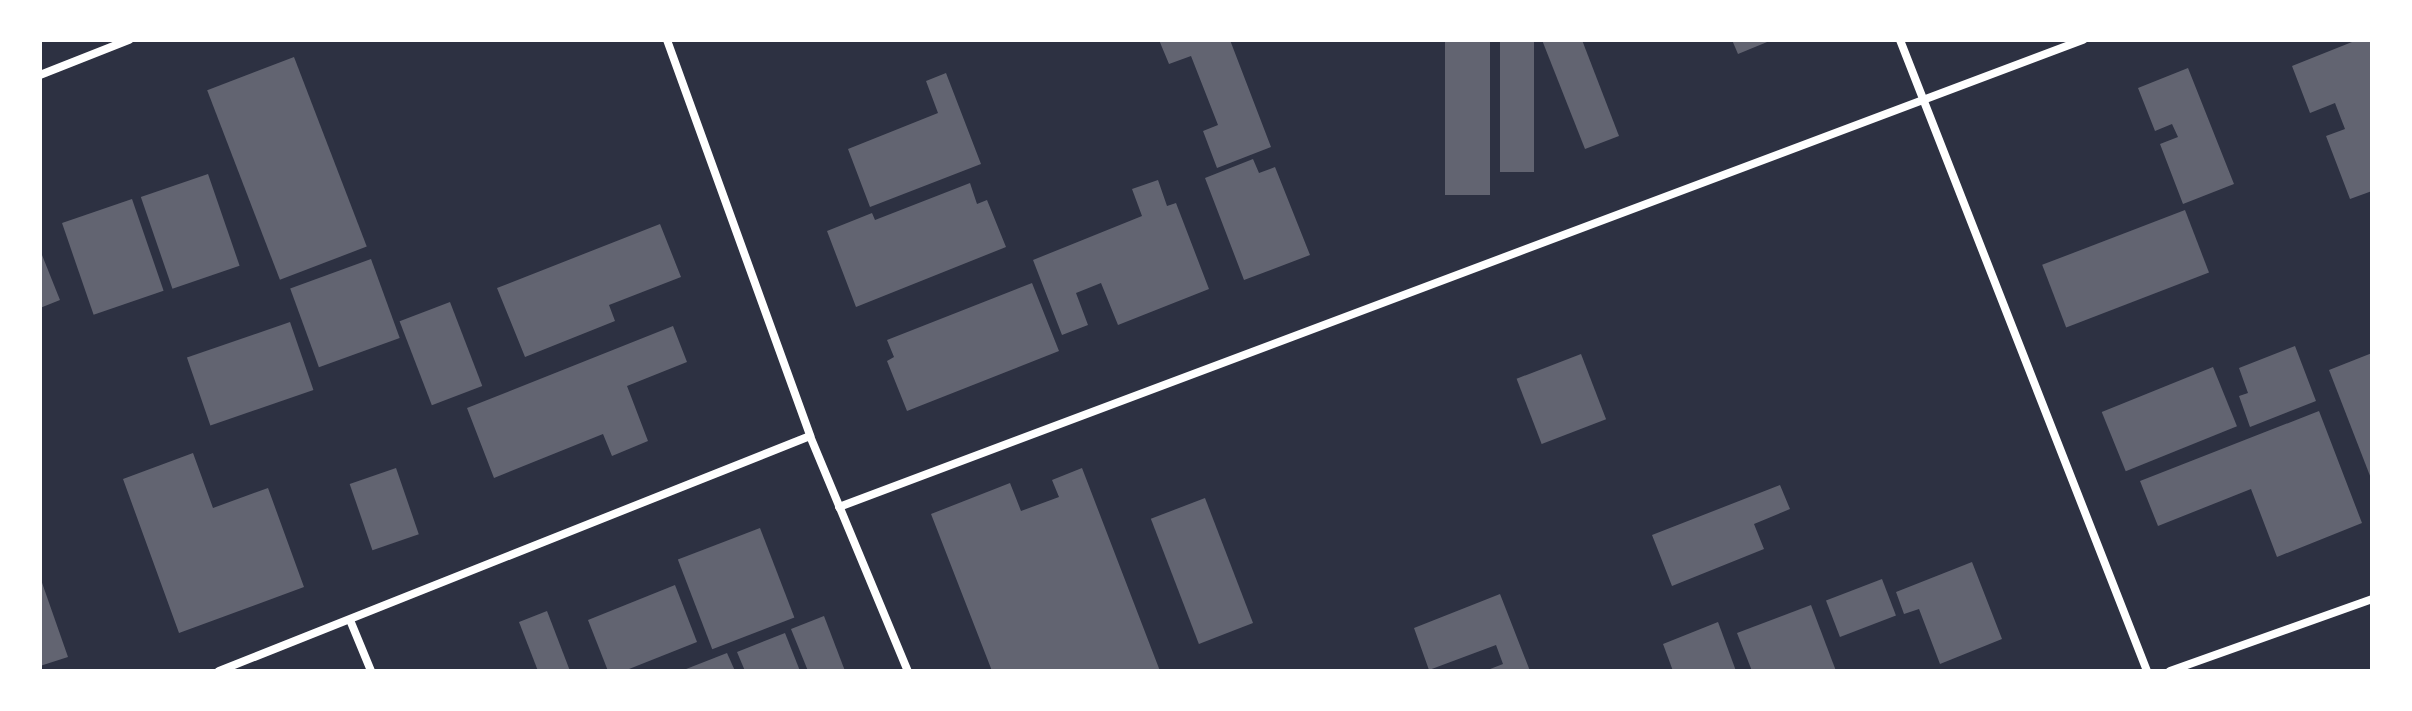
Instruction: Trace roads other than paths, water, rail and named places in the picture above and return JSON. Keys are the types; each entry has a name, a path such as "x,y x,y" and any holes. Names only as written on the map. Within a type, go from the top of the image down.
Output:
{"street":[{"path":"40,75 129,40"},
{"path":"667,40 810,436 908,671"},
{"path":"1900,40 2147,671"},
{"path":"839,507 1923,97 2083,40"},
{"path":"219,671 810,436"},
{"path":"2170,671 2372,599"},
{"path":"350,620 371,671"}]}
